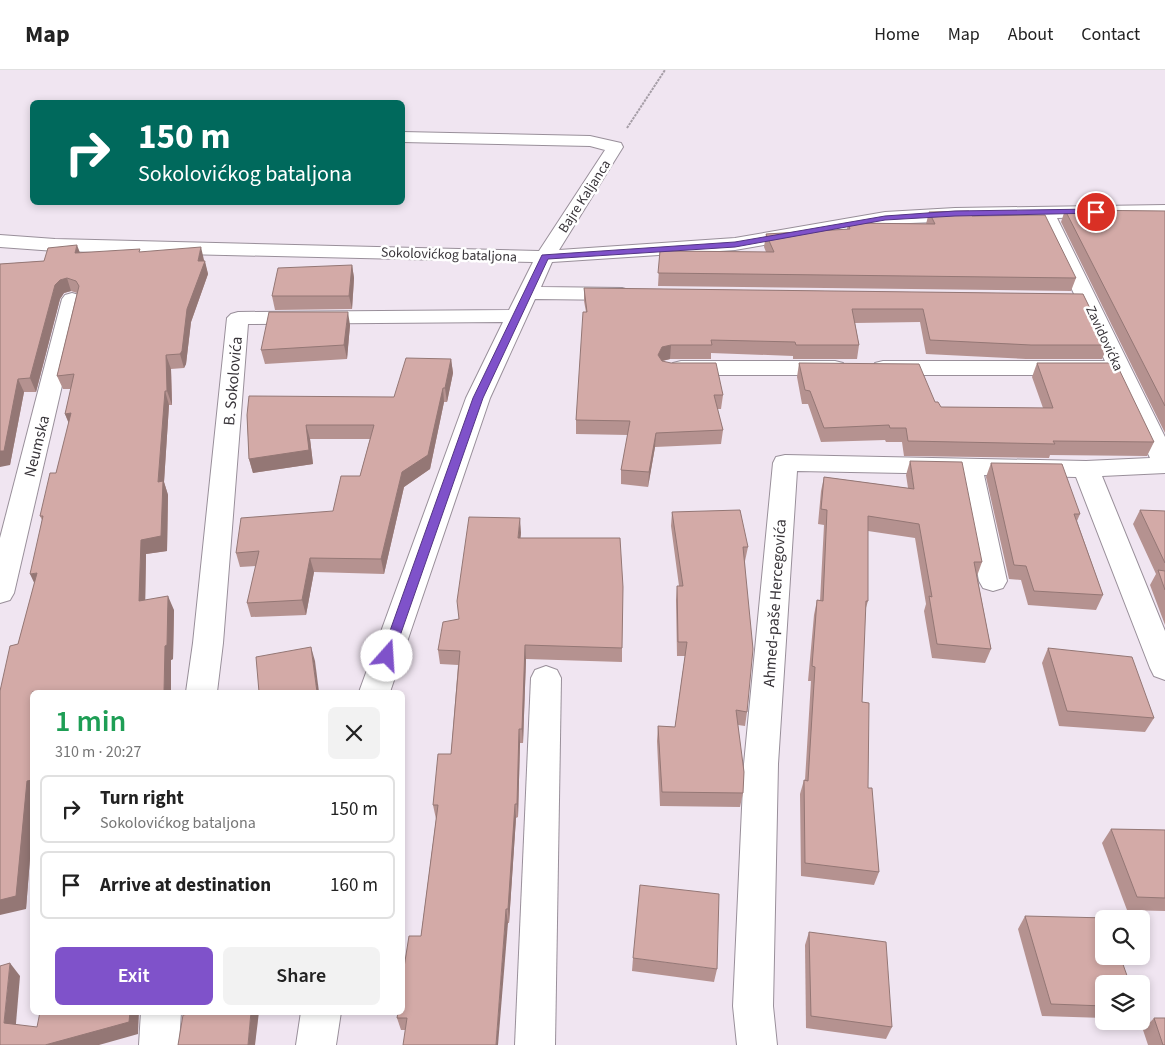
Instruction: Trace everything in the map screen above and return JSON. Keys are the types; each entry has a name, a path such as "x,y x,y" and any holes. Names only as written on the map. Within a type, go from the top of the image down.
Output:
{"street":[{"name":"Bajre Kaljanca","path":"375,690 478,398 545,257 615,147 590,141 405,137"},
{"name":"Sokolovićkog bataljona","path":"0,240 55,245 348,250 545,257 735,244 885,218 955,214 1165,210"},
{"name":"Zavidovićka","path":"1046,213 1077,298 1119,368 1165,464"},
{"path":"529,293 638,294"},
{"name":"Neumska","path":"0,593 72,299"},
{"name":"B. Sokolovića","path":"201,690 208,643 238,318 517,316"},
{"path":"670,368 1119,368"},
{"name":"Ahmed-paše Hercegovića","path":"757,1045 753,1006 761,764 785,463 1086,469 1165,464"},
{"path":"970,467 993,581"},
{"path":"1086,469 1165,668"},
{"path":"534,1045 546,678"},
{"path":"159,1045 161,1015"},
{"path":"316,1045 321,1015"}],"path":[{"path":"615,147 665,70"}],"building":[{"path":"1065,210 1165,211 1165,406"},
{"path":"969,211 972,216 1045,215 1076,278 658,273 660,251 774,252 766,234 850,229 848,223 935,224 929,212"},
{"path":"77,245 75,253 140,249 139,252 201,247 198,261 205,261 187,309 182,351 180,354 166,355 167,391 165,391 158,482 163,481 161,536 141,540 139,601 168,596 164,690 30,690 30,780 27,781 16,896 0,900 0,691 10,646 18,644 37,573 30,574 43,516 40,516 50,473 56,473 71,413 65,414 74,374 57,376 79,286 76,281 67,278 60,280 55,285 30,378 18,379 4,451 0,451 0,264 44,261 48,248"},
{"path":"352,265 349,296 272,296 278,268"},
{"path":"584,288 1083,294 1108,345 1031,345 930,340 923,309 852,309 859,345 796,345 795,342 711,340 712,345 671,345 662,347 658,355 662,361 671,363 716,363 723,395 714,395 723,430 656,433 649,472 621,470 630,421 576,420 583,312 587,312"},
{"path":"269,312 348,312 344,345 261,350"},
{"path":"406,358 451,359 428,455 402,472 381,559 310,558 302,600 247,603 259,551 236,553 241,518 333,511 341,476 360,476 374,425 306,425 309,450 249,459 247,415 249,396 394,397"},
{"path":"799,363 919,364 935,402 938,402 941,407 1053,408 1037,363 1116,363 1154,442 1053,441 1055,444 908,441 906,428 890,428 889,425 824,428 810,391 805,390"},
{"path":"910,461 962,462 982,562 974,562 991,649 937,644 929,596 932,597 919,524 868,516 868,601 866,601 862,702 869,703 868,788 872,788 879,872 805,863 804,780 808,781 815,667 812,666 817,600 823,601 827,510 821,509 824,477 914,489"},
{"path":"991,463 1062,464 1080,514 1074,514 1103,595 1034,591 1026,566 1014,565"},
{"path":"740,510 748,547 743,547 753,649 747,712 736,710 744,772 743,793 662,792 658,726 675,727 687,642 678,642 677,586 683,586 672,512"},
{"path":"1140,510 1165,511 1165,563"},
{"path":"469,517 520,518 518,538 620,538 623,587 622,648 525,645 522,729 519,729 517,804 515,804 496,1045 403,1045 407,1018 397,1018 398,1015 405,1015 405,961 409,936 421,936 438,805 433,805 438,754 451,754 460,651 438,650 443,622 459,619 457,601"},
{"path":"1158,570 1165,571 1165,590"},
{"path":"311,647 317,690 259,690 256,657"},
{"path":"1048,648 1132,657 1154,718 1067,711"},
{"path":"1111,829 1165,830 1165,898 1137,897"},
{"path":"640,885 719,894 717,969 633,958"},
{"path":"1025,916 1095,918 1095,965 1123,965 1127,975 1095,975 1095,1006 1051,1004"},
{"path":"809,932 886,942 892,1027 811,1016"},
{"path":"10,963 4,1023 37,1027 39,1015 130,1015 129,1022 45,1045 0,1045 0,966"},
{"path":"183,1015 251,1015 248,1045 178,1045"},
{"path":"1154,1018 1165,1018 1165,1045 1163,1045"}],"route":[{"path":"387,656 478,398 545,257 704,248 885,218 955,214 1096,212"}]}
